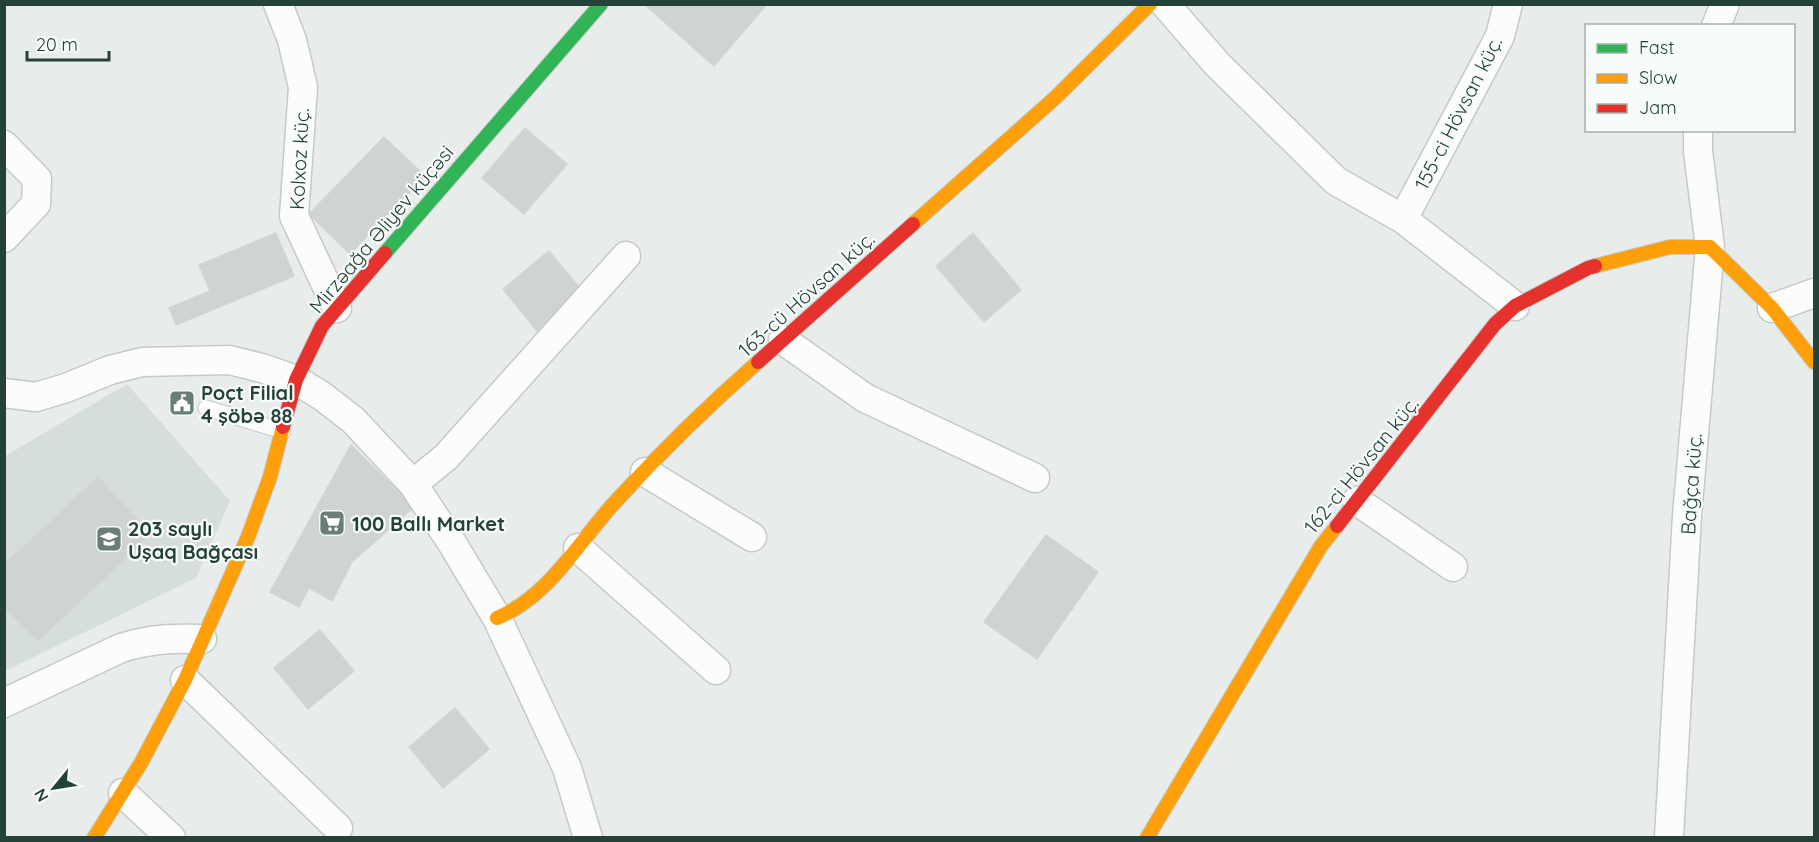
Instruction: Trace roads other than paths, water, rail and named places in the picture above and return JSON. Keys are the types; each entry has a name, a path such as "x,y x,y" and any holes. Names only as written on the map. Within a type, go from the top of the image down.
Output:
{"street":[{"name":"Kolxoz küç.","path":"278,4 292,40 303,87 294,216 336,308"},
{"name":"Mirzəağa Əliyev küçəsi","path":"94,837 123,793 185,680 248,537 270,477 296,380 322,326 601,4"},
{"name":"163-cü Hövsan küç.","path":"497,618 516,610 539,591 616,501 726,390 1055,98 1149,4"},
{"path":"1165,4 1217,64 1336,181 1403,219 1515,306"},
{"name":"155-ci Hövsan küç.","path":"1403,219 1500,36 1508,4"},
{"path":"1717,24 1725,4"},
{"name":"Bağça küç.","path":"1669,837 1687,516 1710,248 1698,151 1698,132"},
{"path":"4,145 37,179 36,204 4,238"},
{"name":"162-ci Hövsan küç.","path":"1147,837 1321,546 1495,324 1515,306 1588,268 1670,247 1710,248"},
{"path":"1710,248 1772,308 1815,362"},
{"path":"413,484 446,457 626,256"},
{"path":"1772,308 1815,293"},
{"path":"783,340 865,398 1035,477"},
{"path":"4,393 36,397 66,388 110,370 142,363 229,360 296,380 353,420 413,484 497,618 567,768 588,837"},
{"path":"645,472 752,537"},
{"path":"1357,501 1453,567"},
{"path":"578,548 716,670"},
{"path":"4,703 121,648 141,641 167,637 202,639"},
{"path":"185,680 338,828"},
{"path":"123,793 171,837"}],"lane":[{"path":"206,408 282,431"}],"place":[{"name":"Poçt Filial 4 şöbə 88","path":"182,403"},
{"name":"100 Ballı Market","path":"332,523"},
{"name":"203 saylı Uşaq Bağçası","path":"109,539"}]}
